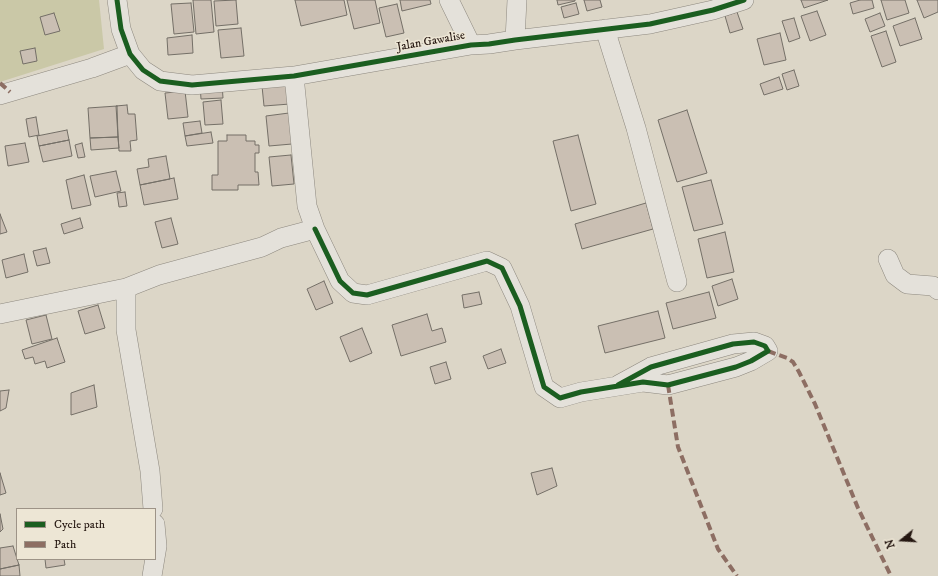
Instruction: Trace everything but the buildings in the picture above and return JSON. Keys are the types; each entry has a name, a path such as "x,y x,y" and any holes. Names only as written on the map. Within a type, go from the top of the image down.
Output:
{"street":[{"name":"Jalan Gawalise","path":"116,0 121,29 130,54 143,70 160,81 192,85 294,76 471,45 650,24 713,10 744,0"},
{"path":"450,0 471,45"},
{"path":"515,40 517,0"},
{"path":"605,30 636,128 677,282"},
{"path":"0,95 92,68 130,54"},
{"path":"294,76 307,206 315,229 340,281 353,293 367,295 487,261 502,268 520,306 544,387 560,398 581,392 643,382 668,385 736,367 751,361 768,351 765,346 754,342 726,346 651,367 618,386"},
{"path":"0,314 126,288 159,275 262,247 281,238 315,229"},
{"path":"888,258 895,274 907,284 933,286 938,290"},
{"path":"126,288 126,330 150,471 154,508"},
{"path":"156,535 156,552"},
{"path":"152,576 155,560"}],"shaded area":[{"path":"0,0 99,0 104,49 0,82"}],"marked path":[{"path":"0,83 10,92"},
{"path":"768,351 787,358 793,362 799,372 815,404 858,508 891,576"},
{"path":"668,385 678,447 718,549 737,576"}],"cycle path":[{"path":"117,0 121,29 130,54 143,70 160,81 192,85 294,76 471,45 650,24 713,10 744,0"},
{"path":"315,229 340,281 353,293 367,295 487,261 502,268 520,306 544,387 560,398 581,392 643,382 668,385 736,367 751,361 768,351 765,346 754,342 733,344 651,367 618,385"}]}
